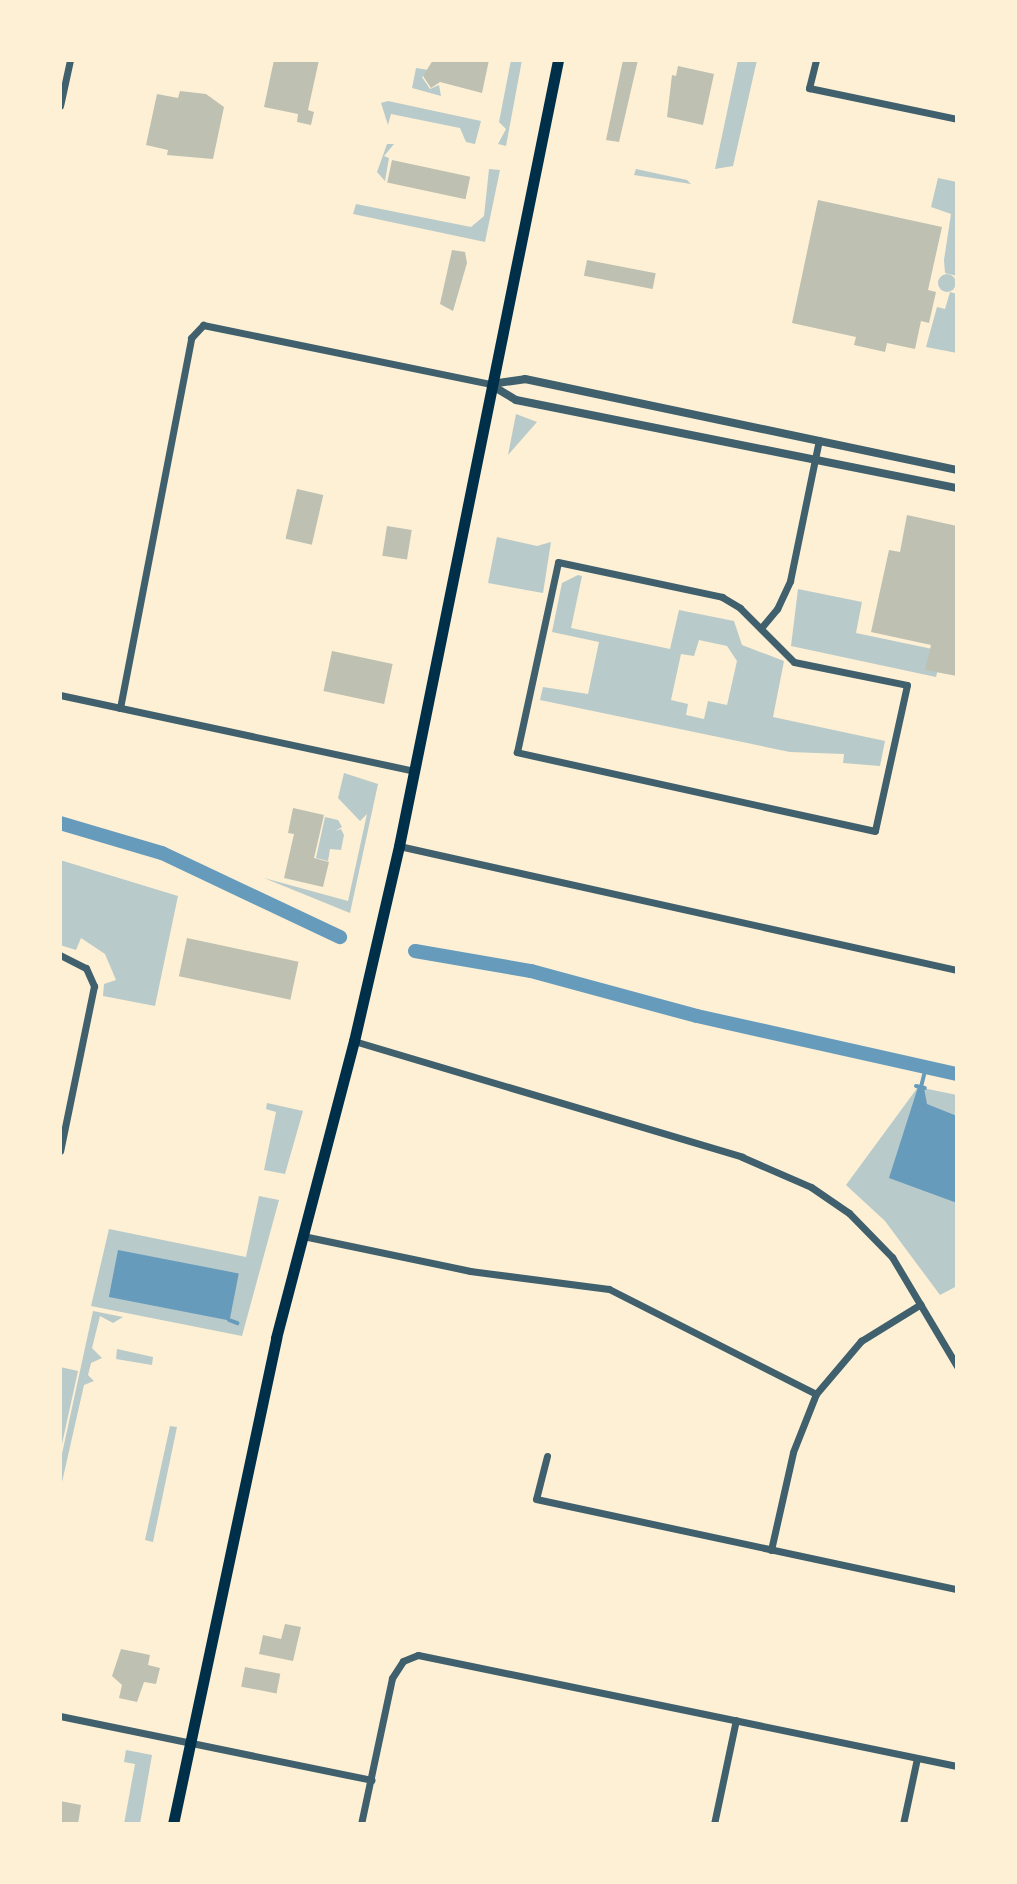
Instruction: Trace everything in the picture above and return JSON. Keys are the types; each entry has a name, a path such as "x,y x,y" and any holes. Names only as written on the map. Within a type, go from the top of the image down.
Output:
{"main road":[{"path":"173,1824 303,1236 354,1041 399,846 490,384 558,60"}],"street":[{"path":"60,106 70,60"},
{"path":"816,60 809,88 957,119"},
{"path":"120,708 191,338 203,325 490,384 516,400 957,488"},
{"path":"490,384 521,378 957,470"},
{"path":"761,628 777,609 790,581 819,440"},
{"path":"558,562 722,597 761,628 794,662 907,685 875,831 517,752 558,562"},
{"path":"60,695 414,771"},
{"path":"399,846 957,970"},
{"path":"60,955 86,968 94,993 60,1151"},
{"path":"354,1041 742,1157 790,1175 833,1201 892,1257 957,1366"},
{"path":"303,1236 470,1271 609,1289 816,1394"},
{"path":"771,1550 798,1432 816,1394 861,1341 921,1304"},
{"path":"547,1456 536,1499 957,1589"},
{"path":"361,1824 392,1678 408,1657 428,1655 957,1766"},
{"path":"60,1716 371,1780"},
{"path":"714,1824 736,1720"},
{"path":"903,1824 917,1758"}],"shaded area":[{"path":"511,60 522,60 506,146 498,144 506,129 499,122"},
{"path":"738,60 757,60 733,166 715,169"},
{"path":"416,68 429,70 422,77 430,89 439,85 441,96 412,88"},
{"path":"388,101 481,121 475,144 466,142 460,128 391,114 388,125 381,103"},
{"path":"387,144 394,144 384,156 389,158 385,181 377,172"},
{"path":"489,169 500,170 485,242 353,214 356,204 471,227 484,216"},
{"path":"636,169 687,180 691,184 634,175"},
{"path":"938,178 957,182 957,276 945,273 951,214 931,207"},
{"path":"943,274 951,274 956,283 954,290 943,292 938,287 938,279"},
{"path":"950,292 957,294 957,353 926,347 937,307 945,309"},
{"path":"516,414 537,422 508,455"},
{"path":"497,537 537,546 551,542 543,593 488,583"},
{"path":"582,576 571,628 670,649 679,610 734,621 742,645 784,661 773,717 885,741 880,766 843,763 844,754 790,752 540,700 543,687 588,694 599,642 552,632 562,583","holes":["699,640 727,646 737,661 727,705 708,701 704,719 686,715 688,704 671,700 681,654 694,656"]},
{"path":"798,589 862,602 856,633 942,651 936,677 791,646"},
{"path":"344,773 378,784 350,913 264,878 348,901 367,814 360,821 338,798"},
{"path":"325,817 338,820 342,827 335,831 341,829 344,835 341,850 330,849 328,861 316,858"},
{"path":"60,860 178,896 155,1006 103,996 104,984 116,980 105,954 81,938 76,950 60,945"},
{"path":"918,1087 957,1095 957,1286 940,1295 885,1221 846,1185"},
{"path":"267,1103 303,1111 285,1174 264,1170 276,1112 266,1109"},
{"path":"259,1196 279,1200 242,1336 91,1306 109,1229 246,1257"},
{"path":"93,1311 123,1317 113,1323 100,1316 92,1348 102,1358 91,1363 88,1375 94,1381 84,1385 60,1491 60,1463"},
{"path":"117,1349 153,1357 152,1365 116,1359"},
{"path":"60,1367 78,1371 60,1453"},
{"path":"170,1426 177,1427 153,1542 145,1540"},
{"path":"126,1750 152,1755 140,1824 124,1824 135,1764 124,1762"}],"water":[{"path":"918,1087 924,1088 927,1104 957,1116 957,1203 889,1178"},
{"path":"118,1250 239,1273 230,1321 109,1297"}],"building":[{"path":"274,60 319,60 308,110 314,112 311,125 297,122 298,114 264,107"},
{"path":"433,60 489,60 482,93 440,82 431,88 423,76"},
{"path":"623,60 638,60 619,142 606,140"},
{"path":"678,66 714,74 703,125 667,117 672,75 676,76"},
{"path":"180,91 206,94 224,107 213,159 167,155 168,150 146,145 157,94 178,98"},
{"path":"392,160 470,177 465,199 387,182"},
{"path":"818,200 942,227 928,290 936,292 929,323 921,321 915,349 887,343 885,352 854,345 856,337 792,323"},
{"path":"452,250 465,252 467,263 453,311 440,304"},
{"path":"587,260 656,273 653,289 584,276"},
{"path":"297,489 323,495 312,545 286,539"},
{"path":"907,515 957,526 957,676 925,670 931,645 871,632 889,550 900,552"},
{"path":"387,526 412,530 407,560 382,556"},
{"path":"332,651 393,664 384,704 323,691"},
{"path":"293,808 324,815 314,858 329,862 323,887 284,878 294,834 288,833"},
{"path":"187,938 299,962 290,1000 179,976"},
{"path":"285,1624 301,1627 293,1661 259,1654 263,1635 281,1639"},
{"path":"121,1649 150,1655 148,1665 160,1668 156,1684 144,1682 137,1702 119,1698 122,1685 112,1676"},
{"path":"245,1667 280,1674 277,1694 241,1687"},
{"path":"60,1801 81,1805 78,1824 60,1824"}],"waterway":[{"path":"60,823 162,853 340,937"},
{"path":"415,951 531,971 697,1016 957,1074"},
{"path":"921,1087 926,1067"},
{"path":"916,1086 925,1088"},
{"path":"229,1320 237,1323"}]}
